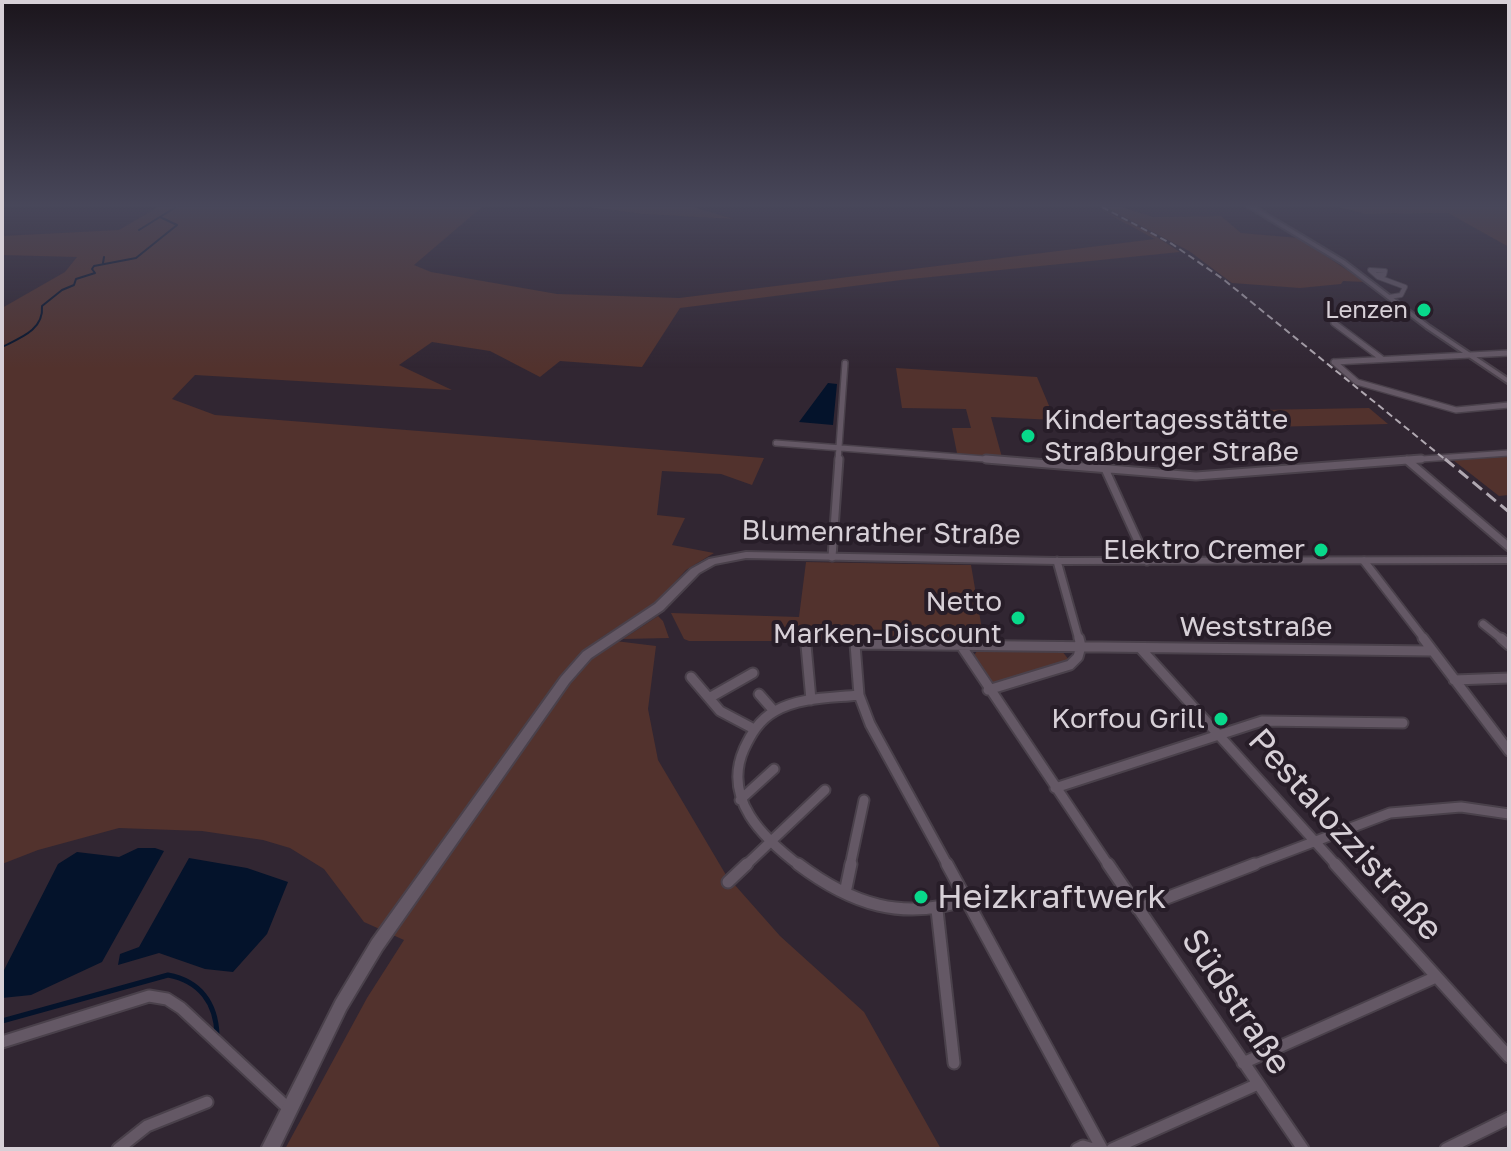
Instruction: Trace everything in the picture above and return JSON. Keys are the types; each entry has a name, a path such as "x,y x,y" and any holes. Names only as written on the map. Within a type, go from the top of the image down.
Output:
{"street":[{"path":"1341,261 1509,382"},
{"path":"1376,275 1405,287 1401,295 1389,297"},
{"path":"1334,323 1381,358"},
{"path":"1509,353 1334,362 1357,382 1456,410 1509,405"},
{"path":"832,557 845,363"},
{"path":"776,443 1196,476 1509,453"},
{"path":"1407,460 1509,547"},
{"path":"1106,471 1147,561"},
{"name":"Blumenrather Straße","path":"270,1149 341,1005 377,945 575,667 603,643 659,607 695,571 712,561 746,555 1057,561 1509,560"},
{"path":"988,690 1070,665 1078,657 1081,646 1057,561"},
{"path":"1364,561 1509,751"},
{"path":"1483,624 1509,645"},
{"name":"Weststraße","path":"859,695 855,644 1431,651"},
{"path":"806,645 811,700"},
{"name":"Südstraße","path":"962,647 988,690 1303,1149"},
{"name":"Pestalozzistraße","path":"1141,649 1509,1057"},
{"path":"709,698 753,673"},
{"path":"691,677 720,711 754,729"},
{"path":"1454,680 1509,678"},
{"path":"759,694 774,711"},
{"path":"968,899 937,910 895,910 845,893 809,872 772,842 755,824 740,800 737,775 742,752 754,729 774,711 811,700 859,695 870,724 968,899 1102,1149"},
{"path":"1055,788 1269,720 1403,723"},
{"path":"740,800 774,769"},
{"path":"728,882 825,790"},
{"path":"845,893 864,800"},
{"path":"1138,909 1390,813 1461,807 1509,814"},
{"path":"937,910 954,1063"},
{"path":"1243,1063 1436,977"},
{"path":"2,1042 149,996 167,999 181,1008 289,1109"},
{"path":"1112,1149 1258,1084"},
{"path":"118,1149 145,1126 207,1102"},
{"path":"1446,1149 1509,1118"},
{"path":"1077,1149 1083,1146 1093,1149"}],"shaded area":[{"path":"74,261 419,261 414,265 431,272 557,294 679,298 980,261 1093,261 901,280 680,308 642,367 560,361 540,377 490,351 432,342 399,365 452,390 195,375 172,399 215,415 764,458 752,485 721,474 662,471 657,515 685,518 672,545 714,553 686,570 657,602 599,639 656,646 648,709 658,760 726,875 780,936 864,1012 941,1149 285,1149 367,998 404,940 364,922 324,869 290,848 263,840 202,831 119,828 38,850 2,864 2,308 65,272"},
{"path":"1202,261 1333,261 1365,282 1343,281 1341,284 1300,288 1232,283"},
{"path":"896,368 1037,377 1055,420 991,417 1003,461 958,458 952,428 971,428 966,409 902,408"},
{"path":"1369,408 1388,424 1270,427 1257,410"},
{"path":"1509,456 1509,495 1499,496 1453,460"},
{"path":"806,562 971,565 984,641 689,641 684,639 671,613 799,617"},
{"path":"658,616 669,638 623,639"},
{"path":"977,651 1062,651 1069,660 993,683 988,682 973,657"}],"water":[{"path":"828,383 837,384 833,425 799,422"},
{"path":"138,848 164,851 102,962 31,995 2,998 2,974 58,864 77,852 119,857"},
{"path":"189,858 247,868 288,882 267,934 233,972 205,969 159,953 118,965 120,954 139,947"}],"waterway":[{"path":"2,347 30,332 39,321 42,306 62,290 74,285 76,279 95,273 92,269 94,266 122,261"},
{"path":"2,1021 168,975 189,982 204,995 213,1013 217,1035"}],"railway":[{"path":"1196,261 1447,461"},
{"path":"1445,459 1509,512"}],"place":[{"name":"Lenzen","path":"1424,310"},
{"name":"Kindertagesstätte Straßburger Straße","path":"1028,436"},
{"name":"Elektro Cremer","path":"1321,550"},
{"name":"Netto Marken-Discount","path":"1018,618"},
{"name":"Korfou Grill","path":"1221,719"},
{"name":"Heizkraftwerk","path":"921,897"}]}
